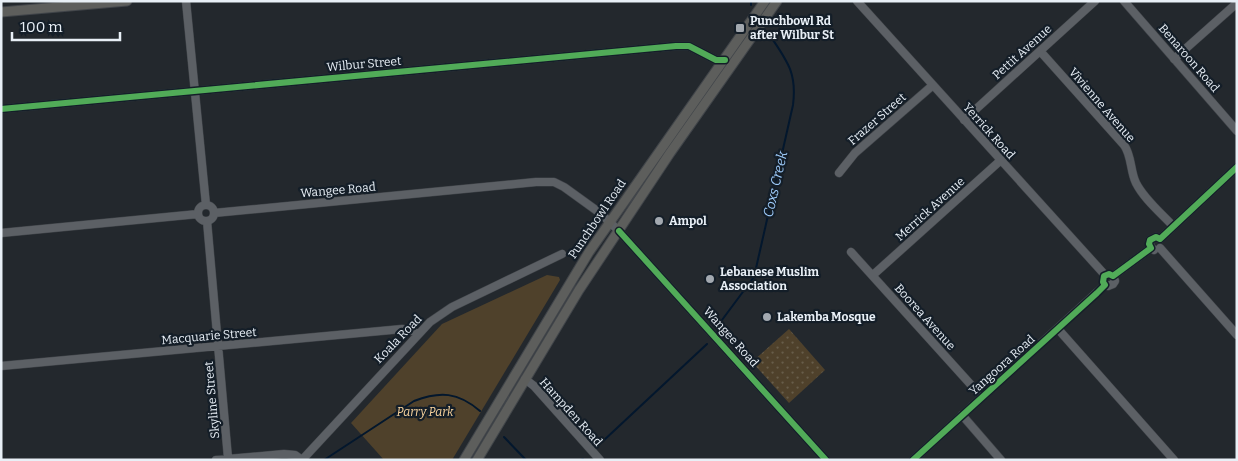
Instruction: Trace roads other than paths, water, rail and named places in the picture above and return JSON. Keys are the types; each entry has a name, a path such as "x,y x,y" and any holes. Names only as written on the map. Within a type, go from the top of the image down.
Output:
{"main road":[{"path":"1,12 97,2 127,1"},
{"name":"Punchbowl Road","path":"464,460 563,294 610,222 765,1"},
{"name":"Punchbowl Road","path":"477,460 579,290 686,130 777,1"}],"street":[{"path":"186,1 206,205"},
{"name":"Yerrick Road","path":"857,1 964,120 1109,276"},
{"name":"Pettit Avenue","path":"964,120 1095,1"},
{"name":"Benaroon Road","path":"1124,1 1237,130"},
{"path":"1174,59 1237,3"},
{"name":"Wilbur Street","path":"1,109 676,46 689,46 716,60 725,60"},
{"name":"Vivienne Avenue","path":"1040,52 1124,145 1138,188 1173,226"},
{"name":"Frazer Street","path":"839,173 856,152 933,85"},
{"name":"Merrick Avenue","path":"873,276 1001,160"},
{"path":"1160,239 1237,167"},
{"name":"Wangee Road","path":"214,213 554,182 564,187 619,231 826,460"},
{"path":"198,214 200,218 207,221 211,219 214,213 210,206 206,205"},
{"path":"198,214 201,207 206,205"},
{"path":"1,233 198,214"},
{"name":"Skyline Street","path":"207,221 228,458"},
{"path":"1151,248 1150,240 1156,237 1160,239"},
{"path":"1160,239 1162,245 1160,248"},
{"path":"1109,276 1151,248"},
{"path":"1151,248 1156,250 1160,248"},
{"path":"1160,248 1237,335"},
{"name":"Boorea Avenue","path":"851,252 982,397"},
{"name":"Koala Road","path":"302,460 430,322 452,307 562,254"},
{"name":"Yangoora Road","path":"913,460 1105,285 1110,286 1113,284 1115,279 1109,276"},
{"name":"Macquarie Street","path":"1,366 402,329 417,334"},
{"path":"1058,329 1174,460"},
{"name":"Hampden Road","path":"525,379 534,386 600,460"},
{"path":"962,416 1001,460"},
{"path":"216,460 284,454 295,455 302,460"}],"waterway":[{"name":"Coxs Creek","path":"719,324 754,277 793,105 794,85 790,69 771,37"},
{"name":"Coxs Creek","path":"602,442 707,344"},
{"name":"Coxs Creek","path":"324,460 414,401 423,398 448,395 464,400 480,411"},
{"name":"Coxs Creek","path":"504,437 526,460"}],"place":[{"name":"Punchbowl Rd after Wilbur St","path":"740,28"},
{"name":"Ampol","path":"659,221"},
{"name":"Lebanese Muslim Association","path":"710,279"},
{"name":"Lakemba Mosque","path":"767,317"}],"park label":[{"name":"Parry Park","path":"425,412"}]}
